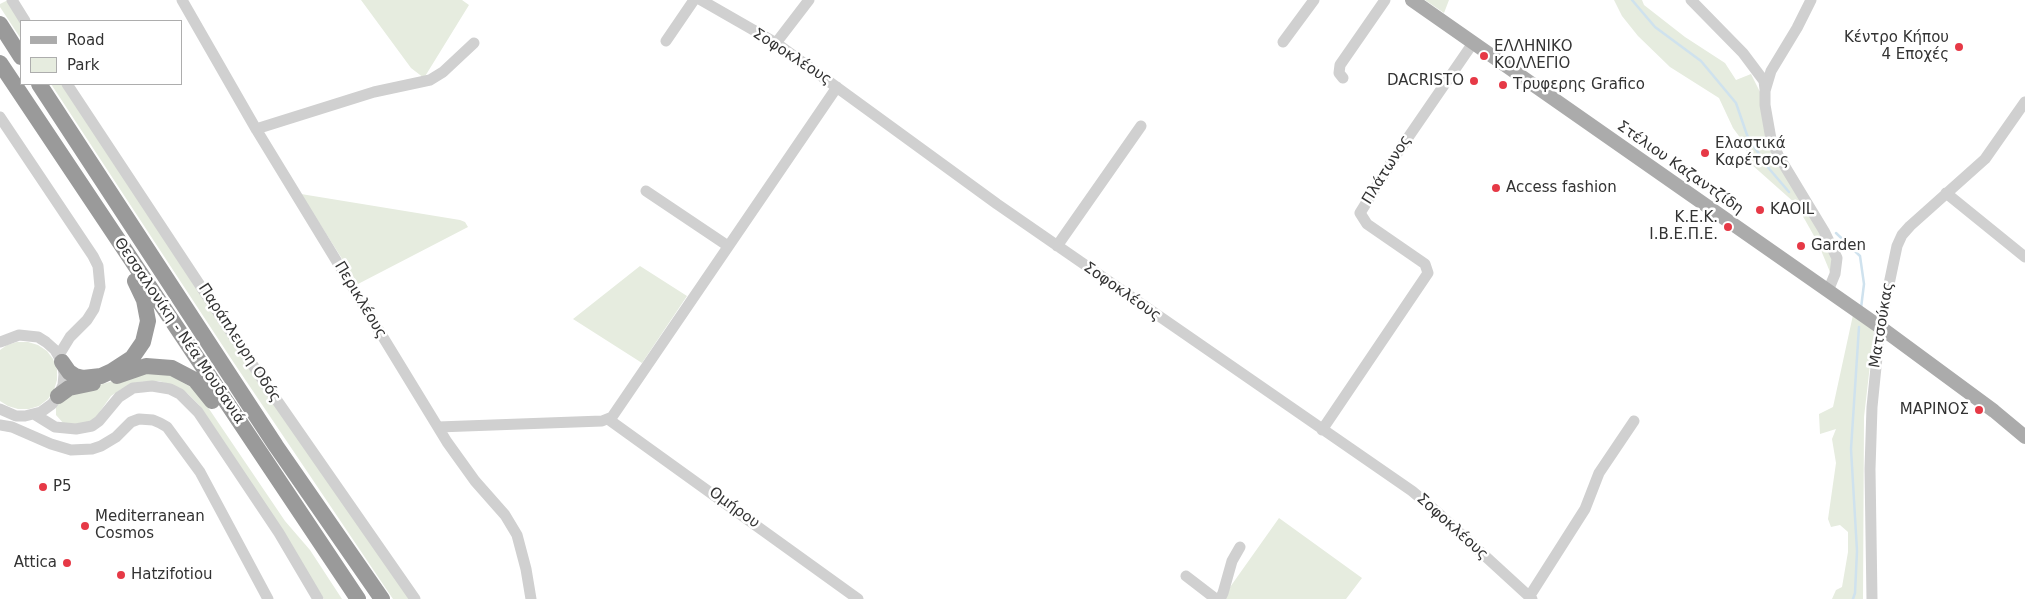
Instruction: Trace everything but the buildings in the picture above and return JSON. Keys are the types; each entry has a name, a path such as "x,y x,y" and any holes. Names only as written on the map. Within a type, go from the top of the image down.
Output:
{"highway":[{"path":"0,24 20,55"},
{"name":"Θεσσαλονίκη - Νέα Μουδανιά","path":"0,63 358,599"},
{"name":"Θεσσαλονίκη - Νέα Μουδανιά","path":"40,85 276,446 382,597"},
{"path":"20,94 47,142 129,269 147,310 148,326 143,342 132,358 121,366 101,376 82,378 68,372 60,359"},
{"path":"55,400 69,388 97,382 146,366 158,365 184,372 204,388 292,518 322,556 338,569"}],"main road":[{"name":"Στέλιου Καζαντζίδη","path":"1412,0 1880,327 1987,405 2025,436"}],"street":[{"name":"Περικλέους","path":"182,0 256,128 447,442 475,481 505,515 517,535 526,569 530,599"},
{"path":"666,41 694,0"},
{"name":"Σοφοκλέους","path":"701,0 776,43 981,193 1423,500 1530,598"},
{"path":"776,43 809,0"},
{"path":"1283,42 1314,0"},
{"path":"1344,78 1339,73 1340,65 1385,0"},
{"path":"1691,0 1743,53 1764,81 1767,124 1771,139 1778,155 1824,231 1837,258 1835,274 1828,292"},
{"path":"1765,91 1771,71 1797,28 1811,0"},
{"path":"13,3 24,20"},
{"path":"256,128 374,92 430,80 443,72 474,43"},
{"name":"Πλάτωνος","path":"1322,430 1428,273 1424,264 1367,224 1360,213 1394,158 1473,43"},
{"name":"Παράπλευρη Οδός","path":"68,85 262,379 415,599"},
{"path":"438,427 608,419 616,412 667,333 837,87"},
{"name":"Ματσούκας","path":"1872,599 1870,436 1874,379 1880,327 1891,270 1900,240 1910,226 1990,153 2025,102"},
{"path":"0,117 96,261 100,281 98,299 90,316 76,330 60,359"},
{"path":"1057,246 1141,126"},
{"path":"646,191 728,246"},
{"path":"1946,193 2025,256"},
{"path":"46,342 76,330"},
{"path":"0,342 19,334 38,337 46,342 60,359 64,374 63,385 55,400 53,416 62,428"},
{"path":"34,414 55,427 76,430 92,426 99,421 119,397 133,388 152,386 170,389 180,394 198,412 288,547 318,599"},
{"path":"2,411 25,416 34,414 55,400"},
{"path":"0,425 12,427 51,444 71,450 92,449 101,446 116,437 131,422 139,419 160,422 167,427 200,472 268,599"},
{"name":"Ομήρου","path":"608,419 858,599"},
{"path":"1530,598 1585,509 1599,473 1634,421"},
{"path":"447,442 460,426"},
{"path":"1186,576 1218,599 1224,594 1232,561 1240,547"}],"green space":[{"path":"8,0 20,20 20,37 0,7 0,4"},
{"path":"361,0 462,0 469,5 424,78 411,68"},
{"path":"1425,0 1449,0 1444,13"},
{"path":"1614,0 1642,0 1644,5 1685,37 1725,63 1736,80 1751,74 1761,94 1762,107 1812,217 1834,259 1830,272 1818,243 1796,204 1751,164 1744,143 1733,128 1719,98 1670,67 1638,36 1622,16"},
{"path":"52,85 65,85 410,599 393,599 234,363"},
{"path":"301,194 460,220 465,222 468,227 358,284"},
{"path":"640,266 687,296 642,363 573,319"},
{"path":"1853,315 1874,330 1864,417 1863,599 1832,599 1836,590 1842,587 1848,552 1848,532 1840,525 1831,527 1828,519 1836,463 1832,439 1836,429 1820,434 1819,414 1833,407"},
{"path":"17,342 28,342 38,345 47,351 57,369 57,380 54,390 48,399 39,406 29,409 18,409 0,401 0,350 7,345"},
{"path":"167,373 194,389 203,400 285,521 310,550 342,599 324,599 267,507 199,405 180,388 159,381 137,382 111,396 96,417 81,426 64,424 56,415 56,406 65,395 137,374"},
{"path":"1279,518 1362,578 1346,599 1226,599 1223,597"}],"waterway":[{"path":"1632,0 1655,27 1701,61 1736,103 1747,135 1766,165 1789,192"},
{"path":"1836,233 1860,256 1864,284 1861,308"},
{"path":"1853,599 1857,551 1851,449 1859,327"}],"place":[{"name":"Κέντρο Κήπου 4 Εποχές","path":"1959,47"},
{"name":"ΕΛΛΗΝΙΚΟ ΚΟΛΛΕΓΙΟ","path":"1484,56"},
{"name":"DACRISTO","path":"1474,81"},
{"name":"Τρυφερης Grafico","path":"1503,85"},
{"name":"Ελαστικά Καρέτσος","path":"1705,153"},
{"name":"Access fashion","path":"1496,188"},
{"name":"KAOIL","path":"1760,210"},
{"name":"Κ.Ε.Κ. Ι.Β.Ε.Π.Ε.","path":"1728,227"},
{"name":"Garden","path":"1801,246"},
{"name":"ΜΑΡΙΝΟΣ","path":"1979,410"},
{"name":"P5","path":"43,487"},
{"name":"Mediterranean Cosmos","path":"85,526"},
{"name":"Attica","path":"67,563"},
{"name":"Hatzifotiou","path":"121,575"}]}
